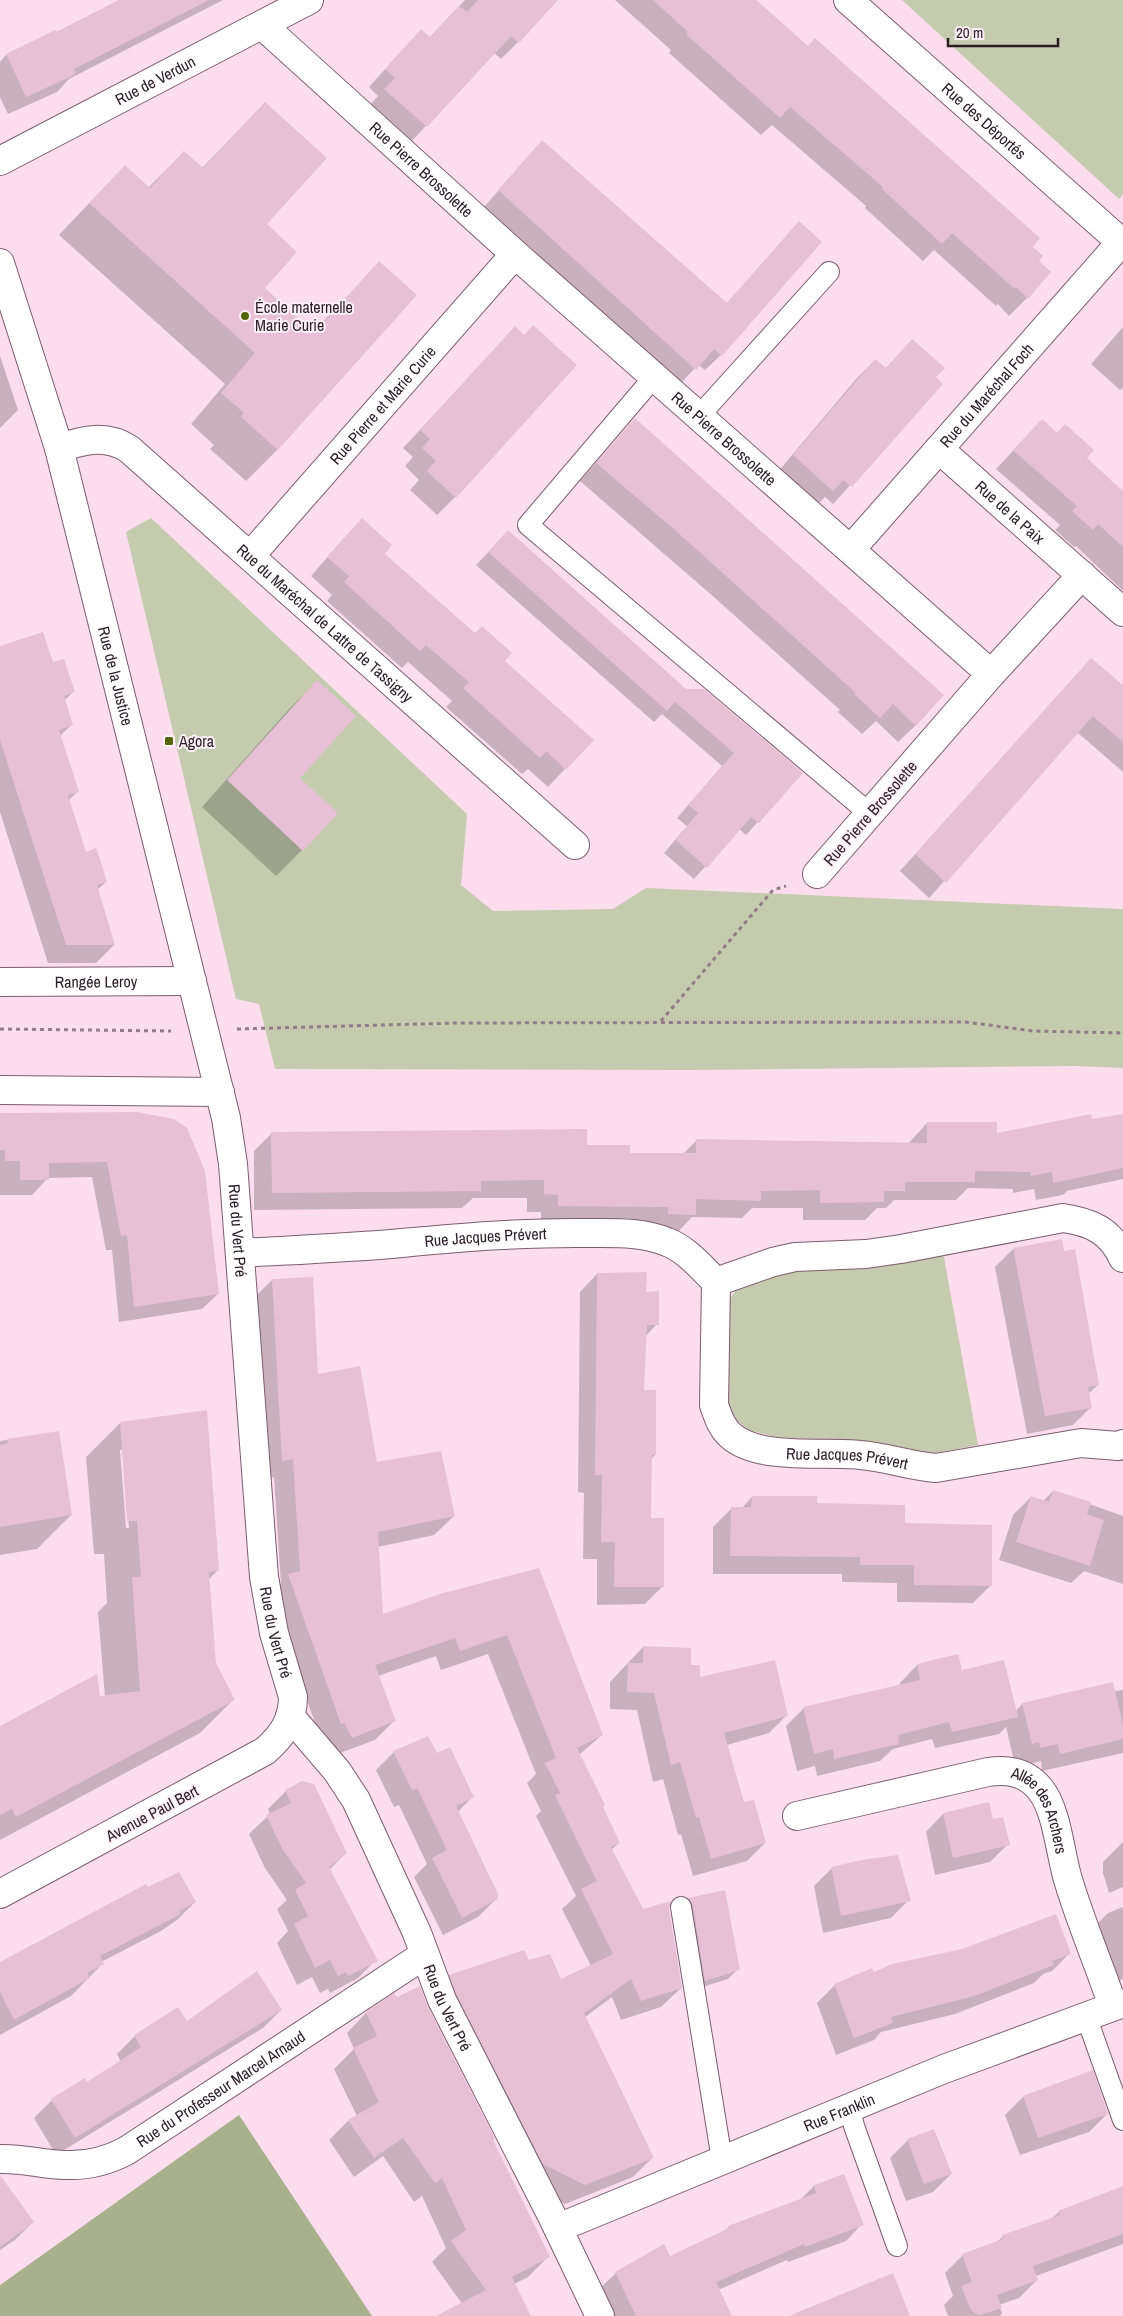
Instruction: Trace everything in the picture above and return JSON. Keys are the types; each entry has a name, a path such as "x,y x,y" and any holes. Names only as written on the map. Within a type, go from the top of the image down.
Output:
{"street":[{"name":"Rue de Verdun","path":"0,161 310,0"},
{"name":"Rue des Déportés","path":"848,0 1122,241"},
{"name":"Rue Pierre Brossolette","path":"262,25 515,254 851,549 990,674 817,874"},
{"name":"Rue du Maréchal Foch","path":"851,549 1122,241"},
{"name":"Rue Pierre et Marie Curie","path":"250,556 515,254"},
{"name":"Rue de la Justice","path":"0,263 59,448 220,1092"},
{"name":"Rue du Maréchal de Lattre de Tassigny","path":"59,448 93,440 118,442 250,556 575,846"},
{"name":"Rue de la Paix","path":"939,449 1123,612"},
{"path":"990,674 1082,575"},
{"name":"Rangée Leroy","path":"0,982 192,982"},
{"path":"0,1090 220,1092"},
{"name":"Rue du Vert Pré","path":"220,1092 230,1147 240,1253 264,1577 274,1633 293,1697 290,1716 338,1771 356,1800 417,1933 442,2000 558,2228 600,2316"},
{"path":"716,1282 773,1262 795,1257 866,1254 901,1250 1063,1218 1080,1220 1098,1228 1111,1237 1123,1258"},
{"name":"Rue Jacques Prévert","path":"240,1253 353,1247 505,1234 633,1234 668,1242 683,1251 716,1282 714,1405 720,1421 731,1436 744,1443 766,1450 859,1455 936,1468 1081,1443 1118,1446 1123,1444"},
{"name":"Avenue Paul Bert","path":"0,1894 251,1760 281,1735 290,1716"},
{"name":"Allée des Archers","path":"797,1816 988,1772 1003,1770 1017,1772 1031,1780 1041,1790 1049,1806 1069,1884 1118,2005"},
{"name":"Rue du Professeur Marcel Arnaud","path":"0,2159 66,2166 106,2161 126,2151 424,1956"},
{"name":"Rue Franklin","path":"558,2228 951,2066 1118,2005"}],"lane":[{"path":"699,416 829,272"},
{"path":"654,376 528,525 870,814"},
{"path":"681,1907 722,2160"},
{"path":"1086,2016 1123,2120"},
{"path":"850,2109 854,2126 897,2246"}],"path":[{"path":"660,1021 773,890 817,874"},
{"path":"0,1029 204,1032 457,1023 660,1021 966,1022 1033,1031 1123,1033"}],"green space":[{"path":"902,0 1123,0 1123,194 1119,199"},
{"path":"151,518 467,814 461,885 493,911 613,909 646,888 1123,909 1123,1068 1077,1066 686,1070 275,1069 259,1004 236,999 126,532"},
{"path":"943,1252 978,1445 929,1454 887,1445 777,1437 748,1430 734,1418 726,1402 728,1301 740,1285 765,1272"},
{"path":"239,2115 372,2316 0,2316 0,2285"}],"building":[{"path":"119,0 209,0 74,69 76,74 26,97 6,54 55,30 56,32"},
{"path":"478,0 558,0 519,43 511,36 427,127 384,89 395,78 385,69 421,29 430,37 459,6 467,12"},
{"path":"653,0 756,0 808,46 815,38 1040,238 1033,247 1043,256 1039,261 1051,272 1028,299 952,233 942,244 882,189 883,187 790,107 780,118 686,34 688,32"},
{"path":"265,102 327,158 267,224 297,252 265,288 314,333 379,261 417,295 278,450 241,417 244,413 221,393 255,353 89,203 125,165 150,188 184,151 203,168"},
{"path":"542,140 727,303 799,221 822,242 722,356 714,349 696,370 498,190"},
{"path":"533,325 577,365 456,498 427,471 436,461 422,448 430,439 420,430 515,326 524,335"},
{"path":"912,339 945,368 936,377 943,384 852,487 843,480 833,491 793,455 875,359 886,368"},
{"path":"635,418 944,695 916,726 893,704 880,718 854,694 856,693 675,530 596,463"},
{"path":"1042,419 1057,433 1065,424 1094,450 1087,458 1123,491 1123,547 1098,524 1093,530 1072,511 1077,506 1013,450"},
{"path":"362,518 392,545 385,554 475,633 482,626 512,653 505,661 594,740 566,770 546,751 540,758 463,688 469,682 426,645 420,651 344,582 349,576 327,557"},
{"path":"508,530 686,689 704,689 803,773 759,823 751,817 707,868 676,840 698,813 688,805 734,753 675,702 667,711 488,552"},
{"path":"43,632 53,662 64,659 75,692 64,696 73,725 59,730 79,792 68,795 86,852 96,848 102,865 107,882 97,885 115,945 66,945 0,740 0,646"},
{"path":"1091,658 1123,685 1123,742 1093,716 946,883 915,854"},
{"path":"317,680 356,716 300,778 338,813 303,851 227,780"},
{"path":"137,1112 174,1119 187,1128 205,1171 219,1294 134,1307 127,1235 121,1236 107,1162 49,1163 49,1180 20,1180 20,1161 5,1161 5,1150 0,1150 0,1113"},
{"path":"1091,1114 1092,1119 1123,1114 1123,1168 1053,1183 1052,1172 1031,1176 1030,1172 975,1171 975,1182 905,1182 905,1191 884,1191 884,1202 820,1203 820,1190 761,1191 761,1201 696,1199 696,1215 668,1214 668,1207 558,1206 558,1195 544,1194 544,1180 481,1181 481,1191 272,1193 271,1132 587,1129 587,1145 630,1145 630,1153 696,1153 696,1139 927,1143 927,1122 997,1122 997,1133"},
{"path":"1062,1239 1064,1251 1075,1249 1099,1385 1088,1387 1092,1408 1045,1416 1013,1248"},
{"path":"647,1272 646,1292 659,1291 659,1325 647,1325 644,1390 656,1390 656,1455 652,1455 651,1518 664,1518 664,1587 614,1587 615,1542 601,1542 602,1475 595,1475 597,1273"},
{"path":"313,1277 318,1374 360,1366 377,1462 441,1451 455,1516 378,1532 383,1614 440,1594 539,1568 603,1735 577,1748 605,1805 603,1807 620,1843 611,1847 643,1909 671,1901 669,1909 682,1988 641,2001 631,1979 584,2013 654,2158 585,2185 543,2164 456,1994 449,1975 524,1950 529,1960 550,1954 561,1979 613,1954 581,1889 597,1881 555,1795 560,1793 545,1763 556,1758 507,1635 460,1651 455,1638 375,1665 396,1721 352,1738 344,1723 341,1724 288,1574 300,1571 293,1459 282,1461 272,1279"},
{"path":"207,1410 219,1571 209,1572 216,1663 235,1700 16,1817 12,1809 0,1815 0,1726 97,1674 100,1696 140,1691 132,1577 141,1577 137,1521 127,1521 120,1422"},
{"path":"59,1431 72,1515 0,1527 0,1445 8,1443 7,1439"},
{"path":"1053,1490 1091,1502 1087,1514 1104,1520 1090,1566 1016,1542 1031,1496 1049,1502"},
{"path":"752,1496 817,1496 817,1503 905,1505 905,1523 992,1525 992,1586 914,1585 914,1565 860,1565 860,1557 730,1556 731,1507 751,1507"},
{"path":"643,1646 691,1648 691,1665 700,1665 700,1677 775,1660 788,1716 724,1733 744,1802 754,1800 766,1843 711,1859 699,1817 696,1818 680,1762 671,1765 654,1693 627,1692 628,1663 643,1663"},
{"path":"958,1654 962,1670 1004,1660 1018,1717 952,1732 949,1722 898,1735 899,1744 834,1759 833,1749 814,1754 803,1707 920,1680 917,1664"},
{"path":"1113,1682 1123,1725 1123,1739 1060,1754 1058,1744 1040,1748 1039,1742 1032,1744 1022,1703"},
{"path":"428,1736 437,1753 450,1747 474,1797 456,1806 499,1896 497,1897 498,1899 462,1918 432,1858 447,1850 417,1788 412,1790 393,1751"},
{"path":"302,1781 314,1784 347,1853 329,1867 378,1961 348,1976 346,1972 338,1976 330,1960 315,1968 294,1924 308,1916 295,1890 306,1883 283,1850 266,1815 291,1803 285,1790"},
{"path":"989,1802 993,1819 1003,1817 1010,1845 953,1858 943,1813"},
{"path":"898,1855 911,1901 841,1916 831,1867"},
{"path":"179,1872 196,1902 179,1911 181,1914 100,1956 104,1964 87,1973 90,1978 14,2020 0,1992 0,1962 146,1884 148,1887"},
{"path":"725,1890 740,1970 705,1981 693,1905 688,1898"},
{"path":"1056,1914 1071,1954 1052,1961 1054,1965 974,1996 891,2017 893,2023 854,2038 834,1984 872,1968 874,1972 892,1964 962,1949"},
{"path":"257,1971 282,2010 75,2138 51,2099 85,2078 87,2082 141,2047 134,2035 178,2007 187,2021"},
{"path":"420,1986 428,2007 495,2139 492,2138 550,2257 512,2277 531,2316 436,2316 486,2290 451,2241 466,2230 442,2178 435,2183 403,2138 374,2158 348,2120 379,2102 353,2048 377,2036 366,2012 394,1993 397,1997"},
{"path":"1093,2070 1108,2114 1038,2138 1023,2096"},
{"path":"934,2129 952,2174 924,2184 907,2139"},
{"path":"844,2174 864,2225 805,2247 804,2244 716,2282 732,2316 636,2316 615,2272 664,2244 670,2256 729,2228 728,2226 816,2193 814,2185"},
{"path":"0,2175 34,2222 0,2247"},
{"path":"1123,2186 1123,2234 1033,2266 1038,2280 997,2295 1002,2308 978,2315 971,2310 961,2286 972,2282 962,2254 1003,2239 1002,2235 1060,2215 1058,2211"},
{"path":"893,2273 910,2316 791,2316 791,2315"}],"place":[{"name":"École maternelle Marie Curie","path":"245,316"},
{"name":"Agora","path":"169,741"}]}
